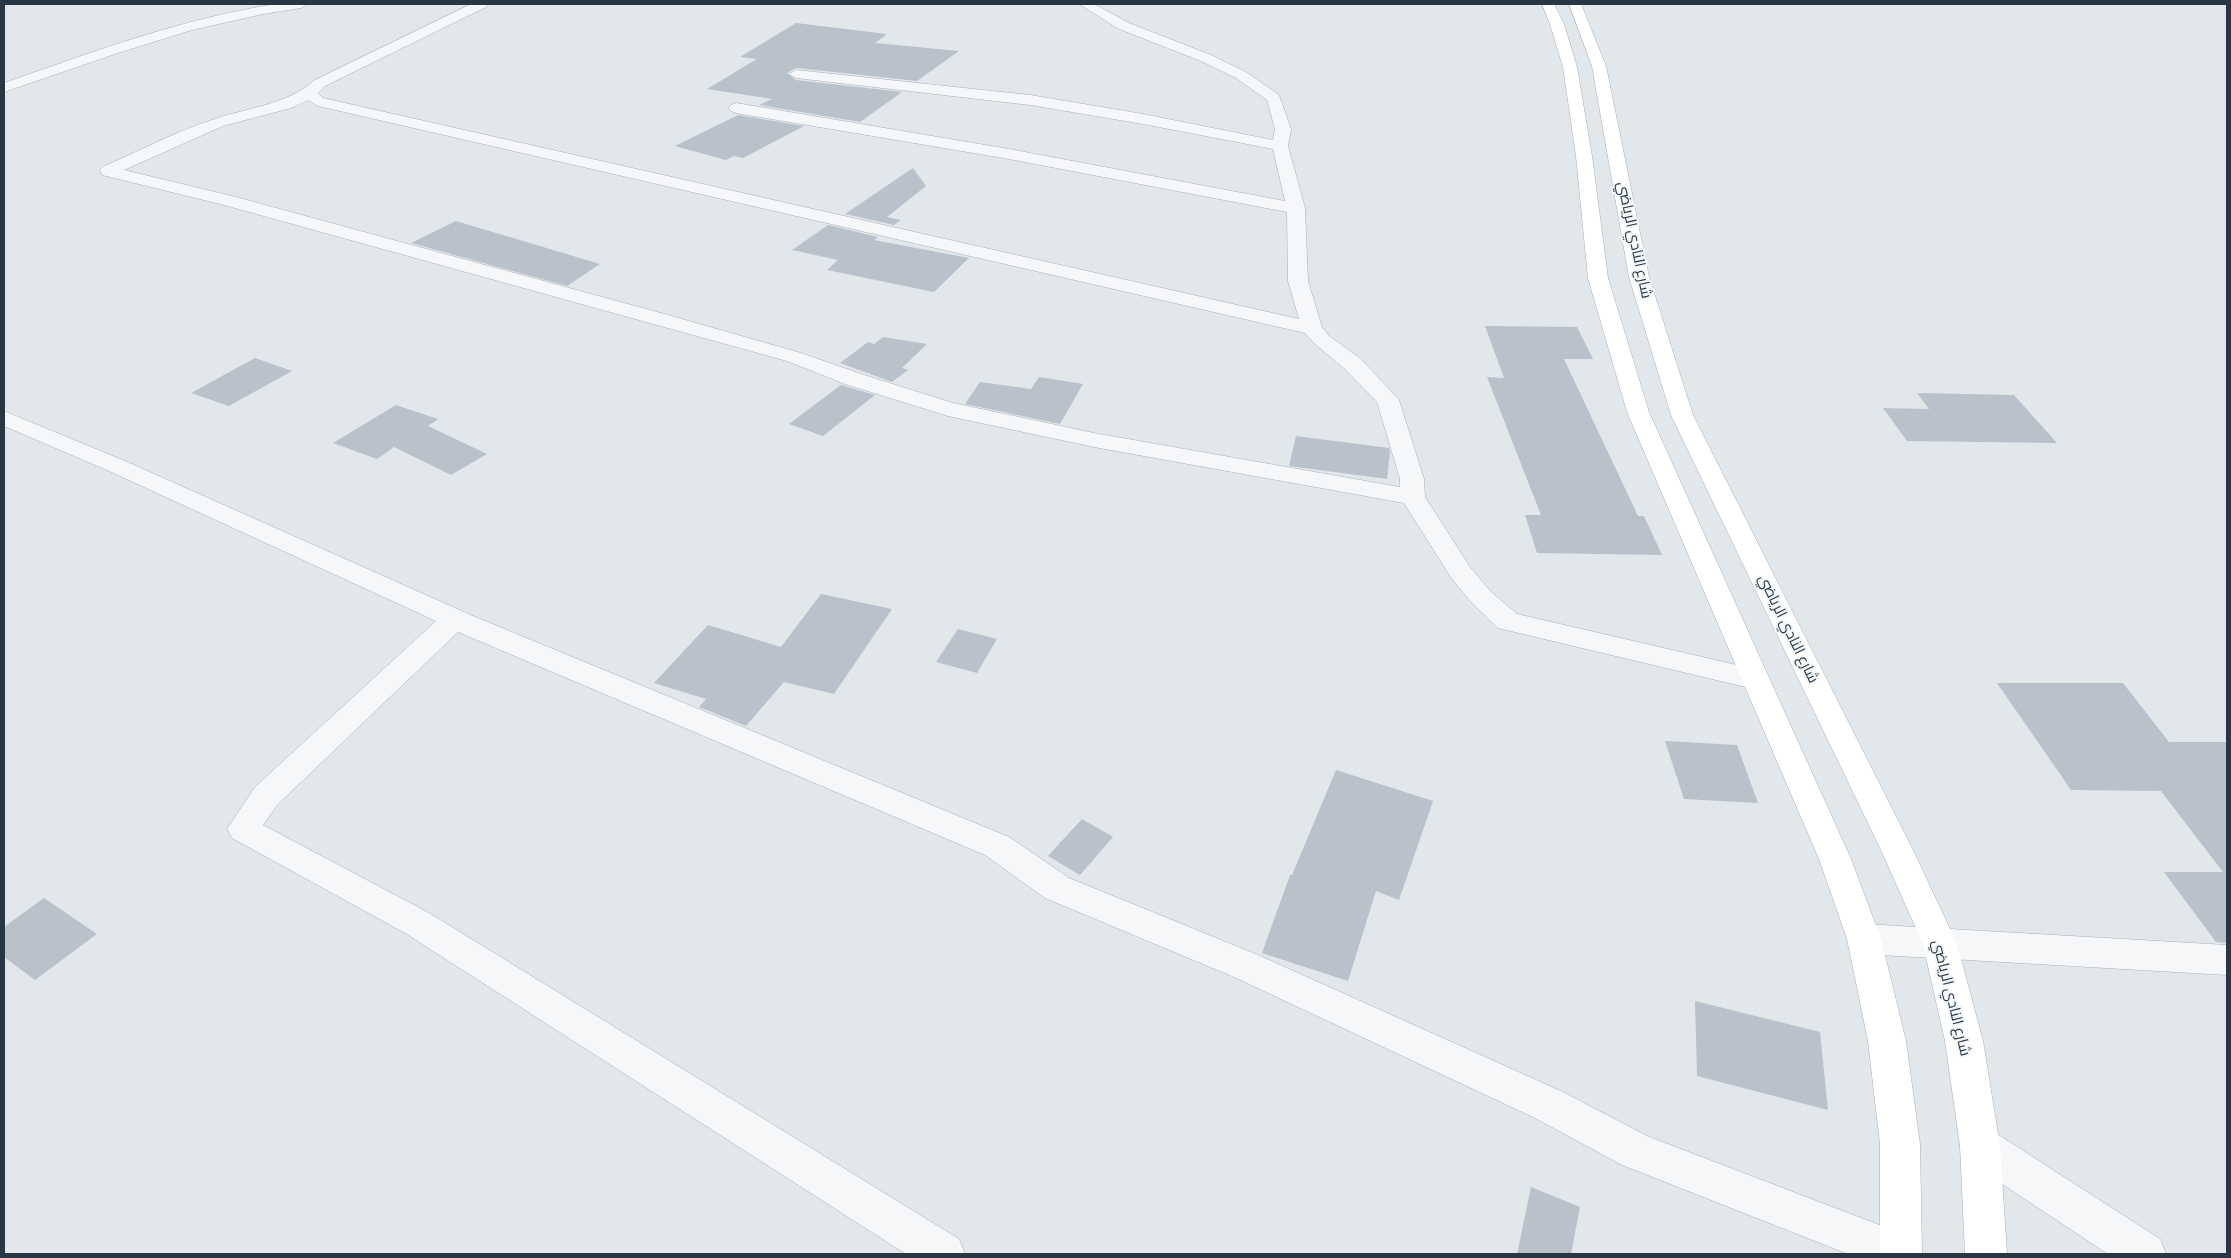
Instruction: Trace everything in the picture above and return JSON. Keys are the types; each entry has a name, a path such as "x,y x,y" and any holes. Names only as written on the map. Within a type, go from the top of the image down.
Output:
{"main road":[{"path":"1548,4 1557,24 1570,67 1598,278 1638,412 1835,860 1864,939 1889,1050 1900,1144 1901,1254"},
{"name":"شارع النادي الرياضي","path":"1575,4 1599,66 1639,277 1682,415 1897,850 1940,944 1964,1041 1980,1146 1986,1254"},
{"path":"1594,243 1633,247"},
{"path":"1638,412 1682,415"}],"street":[{"path":"4,88 130,44 202,23 281,5 301,4"},
{"path":"481,4 320,82 309,92 286,105 217,124 108,171 283,215 671,321 794,357 853,379 948,409 1094,440 1413,497"},
{"path":"1084,4 1124,26 1206,58 1259,87 1274,98 1283,129 1280,146 1296,208 1298,281 1312,328 1322,340 1353,364 1388,400 1412,479 1413,497 1461,573 1482,598 1508,621 1754,679"},
{"path":"796,74 1030,100 1143,118 1280,146"},
{"path":"309,92 318,101 1312,328"},
{"path":"736,108 1009,154 1296,208"},
{"path":"4,418 117,466 455,619 997,846 1056,888 1255,970 1549,1105 1636,1151 1901,1254"},
{"path":"455,619 266,796 243,829 417,924 944,1254"},
{"path":"1864,939 2227,960"},
{"path":"1980,1146 2145,1254"}],"building":[{"path":"796,23 887,34 875,43 959,51 917,81 796,68 787,73 796,80 902,92 860,122 759,105 772,99 707,89 757,59 740,57"},
{"path":"738,115 804,126 743,158 734,156 726,160 675,146"},
{"path":"913,168 926,186 887,217 901,220 894,225 845,214"},
{"path":"456,221 600,264 567,286 411,243"},
{"path":"828,225 878,237 874,240 969,258 934,292 827,270 838,260 792,250"},
{"path":"1485,326 1577,327 1593,359 1564,359 1638,516 1644,516 1662,555 1537,553 1525,515 1541,515 1487,377 1504,378"},
{"path":"883,337 927,344 902,368 908,370 892,382 840,363 868,342 874,344"},
{"path":"255,358 292,371 229,406 191,393"},
{"path":"1039,377 1083,384 1060,424 965,404 980,382 1031,389"},
{"path":"841,385 875,395 823,436 789,424"},
{"path":"1917,393 2014,395 2057,443 1907,441 1883,408 1929,409"},
{"path":"396,405 438,419 428,426 487,454 451,475 394,447 377,459 333,443"},
{"path":"1296,436 1389,448 1387,479 1289,466"},
{"path":"821,594 892,609 834,694 784,682 746,726 699,707 706,699 654,683 708,625 781,647"},
{"path":"958,629 997,639 977,673 936,662"},
{"path":"1997,683 2123,683 2169,742 2227,742 2227,943 2216,942 2164,872 2223,872 2161,791 2071,790"},
{"path":"1665,741 1737,745 1758,803 1684,799"},
{"path":"1336,770 1433,801 1399,900 1376,891 1348,981 1262,953 1290,875 1292,875"},
{"path":"1082,819 1113,837 1080,875 1048,856"},
{"path":"44,898 97,934 35,980 4,957 4,927"},
{"path":"1695,1001 1820,1032 1828,1110 1697,1076"},
{"path":"1531,1187 1580,1207 1571,1254 1517,1254"}]}
